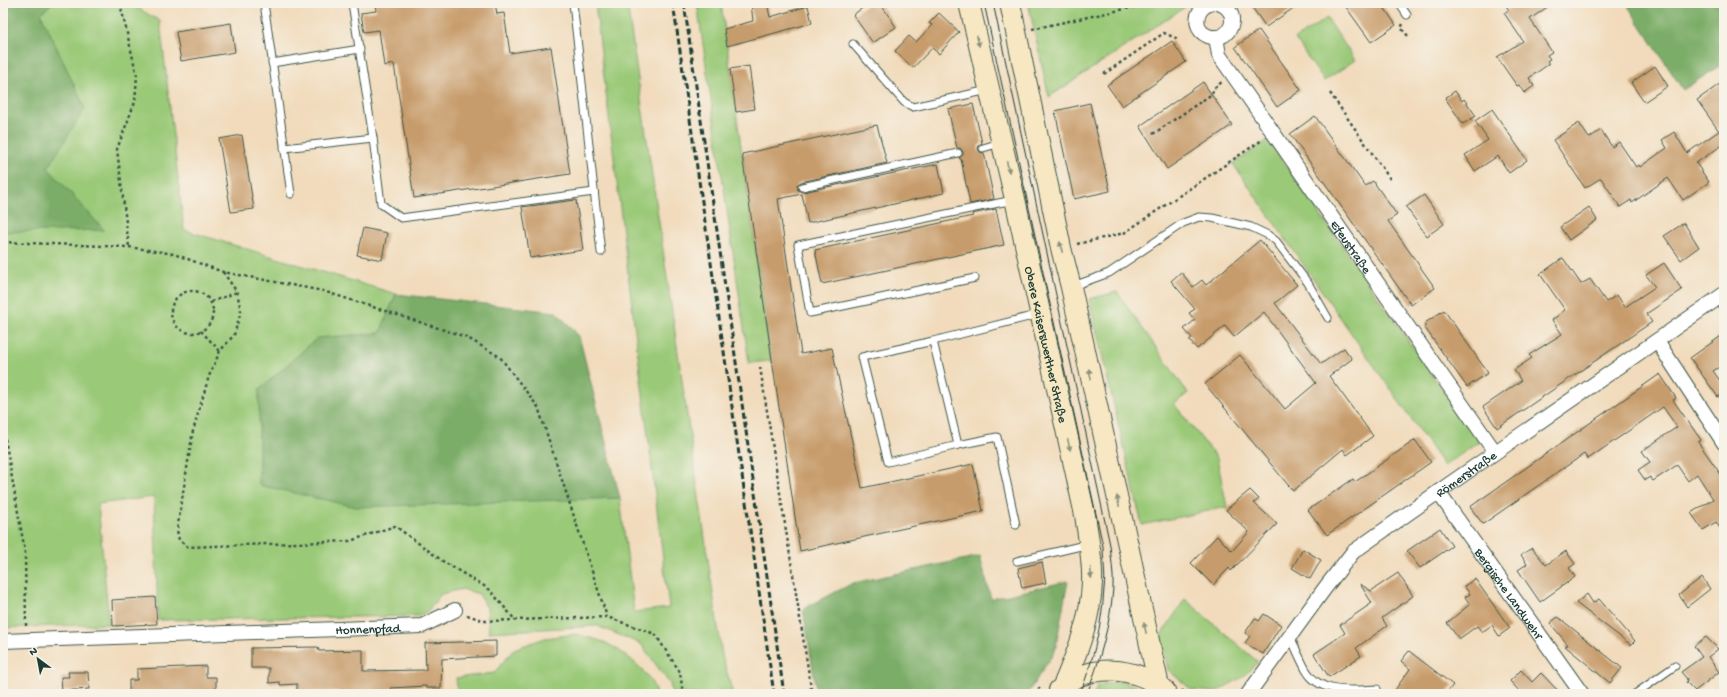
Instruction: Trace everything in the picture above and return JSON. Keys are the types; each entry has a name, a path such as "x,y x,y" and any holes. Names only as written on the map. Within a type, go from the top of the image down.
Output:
{"street":[{"name":"Obere Kaiserswerther Straße","path":"969,3 1015,199 1085,515 1089,544 1092,583 1086,627 1059,690"},
{"path":"1010,3 1061,248 1163,690"},
{"path":"1223,4 1232,18 1230,29 1221,36 1210,37 1201,31 1197,20 1201,9 1206,5 1223,4"},
{"name":"Efeustraße","path":"1216,37 1219,55 1233,76 1494,452"},
{"name":"Römerstraße","path":"1248,694 1353,552 1494,452 1724,294"},
{"path":"1657,341 1724,443"},
{"name":"Bergische Landwehr","path":"1438,492 1582,694"},
{"name":"Honnenpfad","path":"3,641 422,626 455,610"},
{"path":"1059,690 1088,674 1118,671 1139,675 1163,690"}],"lane":[{"path":"264,3 291,194"},
{"path":"352,3 373,138 381,204 401,218 594,192"},
{"path":"574,3 601,252"},
{"path":"1399,3 1407,15"},
{"path":"853,44 904,102 912,107 990,90"},
{"path":"272,63 360,49"},
{"path":"284,148 373,138"},
{"path":"983,148 1002,143"},
{"path":"802,187 958,153"},
{"path":"975,278 810,313 798,245 1015,199"},
{"path":"1071,287 1110,272 1183,223 1199,217 1212,218 1252,228 1268,235 1276,241 1308,284 1328,318"},
{"path":"1016,525 997,437 888,462 862,357 1040,314"},
{"path":"933,341 958,445"},
{"path":"1017,561 1089,544"},
{"path":"1290,636 1306,671 1320,685 1340,690 1377,689"},
{"path":"1635,694 1675,666"}],"path":[{"path":"120,3 137,76 135,102 117,149 129,247"},
{"path":"1016,32 1152,3"},
{"path":"1104,74 1164,33 1178,39"},
{"path":"1153,134 1212,94 1214,88 1233,76"},
{"path":"1330,93 1390,179"},
{"path":"1061,248 1124,233 1273,133"},
{"path":"3,242 129,247 174,254 223,272 323,291 466,337 500,357 538,407 607,617"},
{"path":"223,272 237,292 241,311 234,335 220,352 209,376 193,431 177,530 179,540 188,547 350,541 395,526 444,562 489,589 516,621"},
{"path":"190,290 205,294 211,302 212,321 201,331 188,333 175,326 171,307 178,296 190,290"},
{"path":"211,302 237,292"},
{"path":"201,331 220,352"},
{"path":"760,367 812,694"},
{"path":"3,427 25,552 26,640"},
{"path":"455,610 485,622 607,617 654,634 680,672 683,694"}],"green space":[{"path":"3,3 133,3 134,6 160,21 184,230 396,294 502,336 582,499 620,498 634,612 669,608 595,3 627,3 722,655 733,694 672,694 670,684 641,644 597,626 489,632 487,608 479,594 462,589 441,594 428,611 419,616 158,620 154,497 98,504 109,624 3,628"},
{"path":"3,3 52,3 41,14 85,108 48,168 104,230 3,232"},
{"path":"697,3 721,3 771,361 749,363"},
{"path":"1028,3 1191,3 1049,97"},
{"path":"1626,3 1724,3 1724,63 1683,90"},
{"path":"1327,18 1355,60 1324,81 1295,39"},
{"path":"1268,140 1479,442 1444,466 1233,164"},
{"path":"1117,292 1188,393 1174,404 1217,458 1227,507 1142,525 1089,299"},
{"path":"396,294 556,312 579,336 620,498 356,507 259,485 259,390 317,338 380,333"},
{"path":"980,556 991,599 1068,581 1055,651 1027,694 817,694 803,609 853,583"},
{"path":"1185,599 1258,662 1243,677 1216,692 1192,690 1168,670 1161,635"},
{"path":"576,634 606,643 628,657 643,671 654,686 656,694 458,694 456,678 494,673 514,649 545,638"},
{"path":"1121,681 1138,687 1149,694 1094,694 1098,685"}],"building":[{"path":"375,3 495,3 497,14 504,13 510,53 551,47 570,174 414,198 394,64 384,66 379,30 364,32 361,13 376,11"},
{"path":"751,3 767,3 770,17 808,6 812,23 727,46 724,29 753,21"},
{"path":"869,3 880,3 896,27 873,43 853,15"},
{"path":"1249,3 1301,3 1266,27"},
{"path":"1343,3 1381,3 1396,25 1371,42"},
{"path":"1504,3 1553,3 1530,19 1552,52 1547,55 1550,59 1547,61 1549,64 1529,78 1534,86 1524,93 1519,85 1517,86 1497,57 1523,41 1504,13 1509,10"},
{"path":"939,13 959,32 939,54 932,48 913,68 895,51 909,36 916,42 932,25 929,23"},
{"path":"231,23 235,52 181,61 176,32"},
{"path":"1259,30 1301,90 1277,107 1235,47"},
{"path":"1172,41 1186,62 1122,106 1107,85"},
{"path":"749,66 755,109 736,112 730,69"},
{"path":"1655,66 1668,86 1644,102 1631,83"},
{"path":"1724,81 1724,144 1696,163 1709,182 1683,200 1668,178 1632,203 1631,200 1620,207 1601,178 1585,188 1553,140 1579,123 1589,138 1601,130 1612,147 1619,142 1636,167 1639,165 1640,167 1667,148 1662,140 1674,132 1687,153 1719,131 1697,100"},
{"path":"1203,82 1232,125 1167,169 1140,126"},
{"path":"1455,91 1462,101 1464,99 1476,116 1463,124 1445,98"},
{"path":"1090,103 1110,191 1074,199 1055,111"},
{"path":"973,104 982,143 979,145 978,149 980,152 984,153 994,199 970,204 961,159 959,158 963,155 963,152 960,148 957,148 948,109"},
{"path":"1492,109 1527,160 1509,173 1498,156 1475,171 1465,155 1488,140 1475,121"},
{"path":"1315,116 1365,186 1373,181 1397,215 1388,221 1435,288 1411,305 1290,134"},
{"path":"877,125 887,163 801,182 797,185 798,190 803,192 938,164 944,193 808,223 802,194 778,199 801,354 832,348 862,488 973,464 983,511 800,551 742,154"},
{"path":"242,135 254,209 231,212 219,139"},
{"path":"1424,195 1444,224 1427,236 1406,207"},
{"path":"576,200 583,250 530,258 522,207"},
{"path":"1589,207 1597,220 1569,240 1560,227"},
{"path":"996,209 1004,245 822,284 815,250 973,216 972,214"},
{"path":"1684,223 1699,247 1681,260 1664,236"},
{"path":"363,228 387,233 382,260 357,255"},
{"path":"1260,240 1297,285 1275,303 1321,364 1344,348 1352,359 1329,376 1373,436 1347,455 1343,449 1293,491 1205,384 1240,355 1285,409 1316,383 1264,312 1234,337 1225,326 1197,349 1189,340 1192,338 1184,329 1195,320 1189,313 1195,309 1171,281 1181,272 1193,287 1202,280 1206,285"},
{"path":"1563,258 1581,284 1590,279 1606,302 1617,295 1625,307 1655,287 1646,275 1664,263 1682,290 1646,314 1652,322 1497,428 1483,407 1521,381 1514,370 1532,358 1529,355 1562,334 1552,320 1565,310 1540,274"},
{"path":"1444,310 1488,373 1467,387 1425,328 1425,323"},
{"path":"1724,334 1724,364 1713,371 1724,386 1724,393 1718,397 1690,358"},
{"path":"1660,374 1676,398 1673,400 1701,440 1698,442 1724,479 1724,534 1716,522 1703,530 1691,513 1713,499 1697,474 1688,481 1677,465 1653,481 1650,477 1645,480 1638,470 1650,462 1642,451 1677,427 1663,407 1588,459 1584,454 1483,524 1470,507"},
{"path":"1415,440 1431,462 1327,535 1308,510 1353,479 1355,482"},
{"path":"1250,490 1259,499 1254,503 1277,524 1231,571 1229,568 1213,585 1191,563 1217,536 1232,551 1249,532 1226,510"},
{"path":"1440,528 1452,546 1420,568 1407,551"},
{"path":"1532,548 1546,565 1566,551 1575,564 1569,568 1575,577 1540,602 1518,570 1527,564 1521,555"},
{"path":"1303,549 1321,560 1310,579 1292,568"},
{"path":"1042,562 1046,583 1022,588 1018,568"},
{"path":"1398,573 1413,596 1382,618 1387,626 1356,648 1361,656 1329,677 1314,654 1345,633 1340,625 1372,603 1360,584 1371,591"},
{"path":"1702,577 1710,589 1687,607 1679,595"},
{"path":"1475,579 1510,628 1499,636 1492,625 1482,632 1477,626 1459,639 1447,623 1470,604 1465,597 1470,594 1464,586"},
{"path":"1587,594 1593,603 1599,599 1635,641 1631,645 1576,603"},
{"path":"155,597 157,624 113,626 112,600"},
{"path":"1264,614 1281,625 1263,654 1245,643 1250,636 1245,633 1255,618 1259,621"},
{"path":"1558,617 1622,668 1610,683 1565,646 1568,645 1550,623"},
{"path":"1706,637 1718,649 1708,657 1719,672 1695,691 1686,682 1687,679 1681,672 1702,657 1694,646"},
{"path":"496,641 496,656 442,659 441,688 426,688 426,686 390,688 390,694 338,694 338,691 297,692 297,684 280,685 280,682 269,683 269,668 251,668 251,648 318,647 319,651 363,650 363,671 426,670 425,643"},
{"path":"1409,651 1453,685 1446,694 1392,694 1410,669 1401,661"},
{"path":"206,666 206,677 216,677 216,694 129,694 129,680 137,680 137,669"},
{"path":"1521,670 1532,682 1541,673 1561,694 1519,694 1521,693 1510,681"},
{"path":"68,672 88,672 89,689 62,691 61,677 69,677"}],"tram line":[{"path":"984,3 1103,546 1105,578 1099,629 1093,656 1080,694"},
{"path":"993,3 1110,545 1113,572 1110,615 1100,656 1087,694"}],"railway":[{"path":"673,3 774,694"},
{"path":"684,3 784,694"}]}
